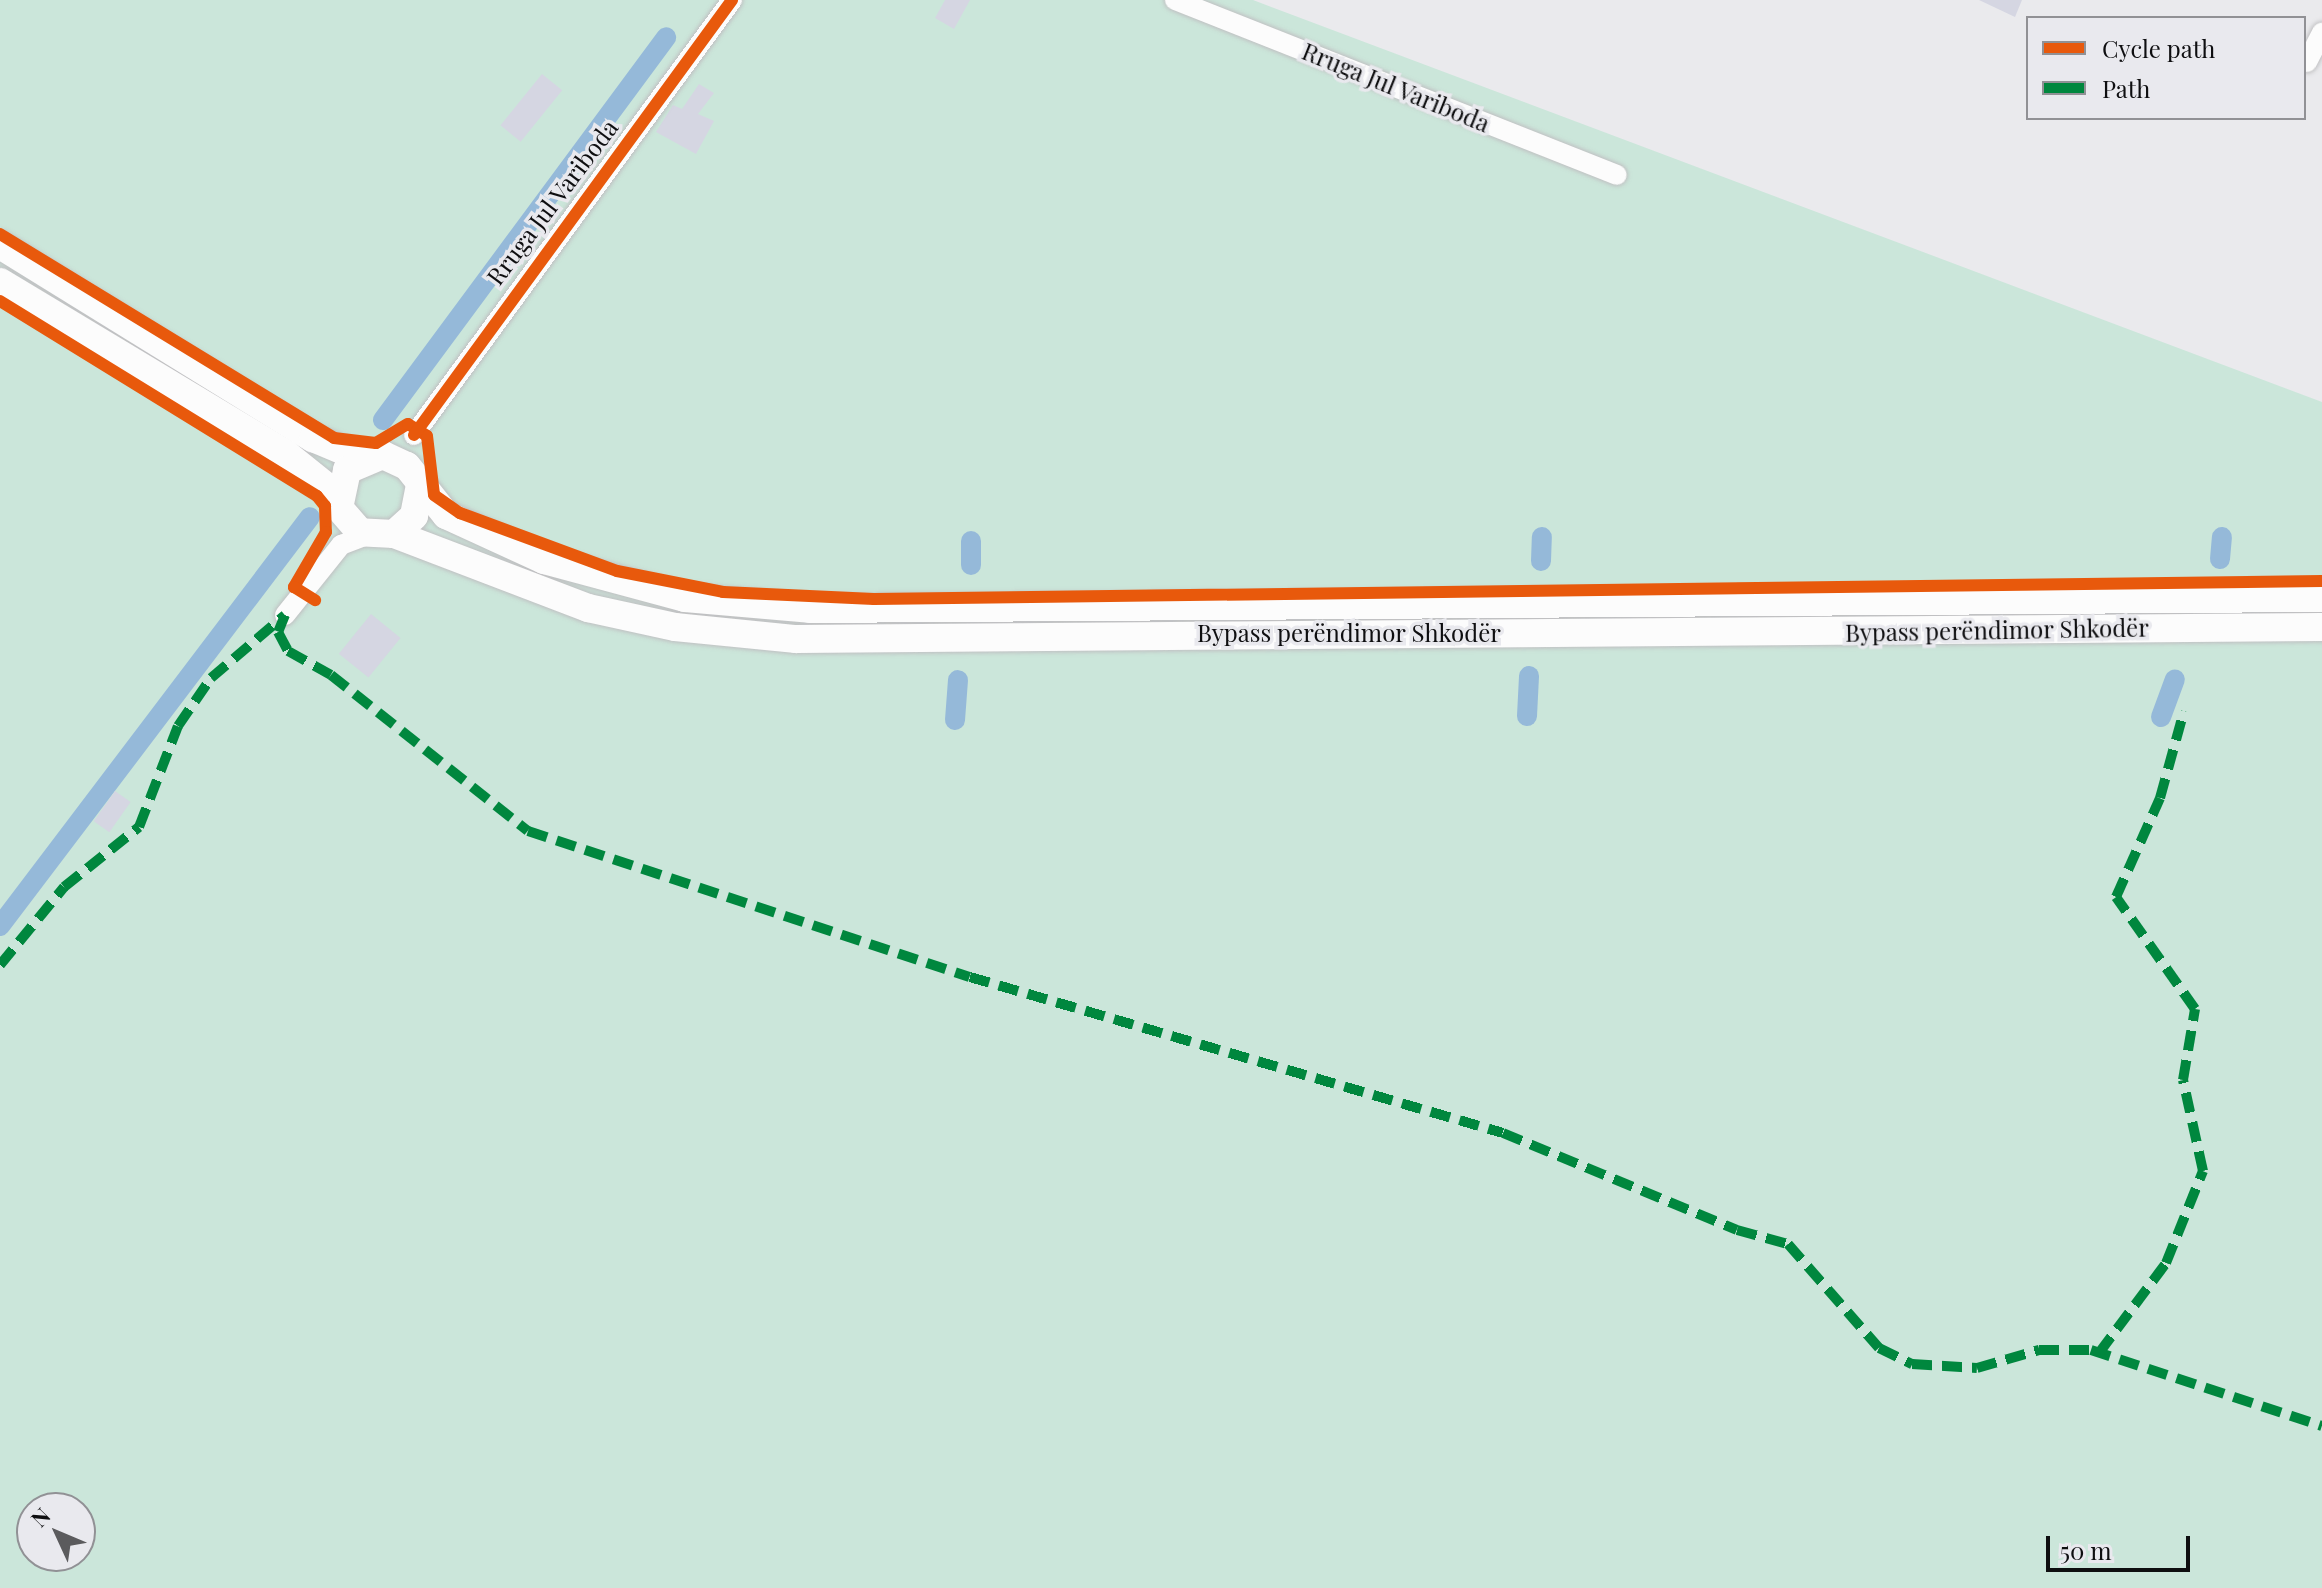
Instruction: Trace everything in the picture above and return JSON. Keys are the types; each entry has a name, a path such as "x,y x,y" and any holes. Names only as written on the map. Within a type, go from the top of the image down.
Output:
{"highway":[{"name":"Bypass perëndimor Shkodër","path":"0,245 313,438 373,457 417,483 479,533 589,576 685,598 810,609 2322,598"},
{"name":"Bypass perëndimor Shkodër","path":"0,282 286,454 381,535 588,608 675,627 796,639 2322,630"},
{"path":"338,501 347,470 373,457"},
{"path":"381,535 414,516 417,483"}],"street":[{"name":"Rruga Jul Variboda","path":"373,457 414,435 732,0"},
{"name":"Rruga Jul Variboda","path":"1175,0 1617,175"},
{"path":"2307,62 2322,33"},
{"path":"414,435 417,483"},
{"path":"285,615 333,552 338,501"},
{"path":"333,552 381,535"}],"green space":[{"path":"0,0 1253,0 2322,402 2322,1588 0,1588"}],"building":[{"path":"945,0 970,0 954,29 935,18"},
{"path":"1979,0 2022,0 2015,17"},
{"path":"542,74 562,90 521,142 500,125"},
{"path":"699,84 714,93 698,114 714,121 696,154 656,132 673,105 682,109"},
{"path":"371,614 401,638 368,678 339,654"},
{"path":"115,791 131,802 109,832 94,821"}],"waterway":[{"path":"383,420 666,37"},
{"path":"0,926 310,517"},
{"path":"1541,561 1542,537"},
{"path":"2220,559 2222,537"},
{"path":"971,541 971,565"},
{"path":"1527,716 1529,676"},
{"path":"2161,717 2175,679"},
{"path":"955,720 958,680"}],"marked path":[{"path":"285,615 278,632 288,651 331,675 528,831 970,977 1503,1133 1737,1230 1788,1244 1879,1348 1912,1364 1977,1368 2039,1350 2091,1350 2322,1426"},
{"path":"0,965 64,887 139,827 178,726 211,678 285,615"},
{"path":"2099,1353 2166,1263 2203,1171 2183,1080 2195,1009 2116,897 2160,798 2184,711"}],"cycle path":[{"path":"414,435 732,0"},
{"path":"0,234 334,438 376,443 408,424 427,436 434,495 460,513 617,571 723,592 874,599 2322,581"},
{"path":"0,301 317,496 325,506 326,532 294,587 315,600"}]}
